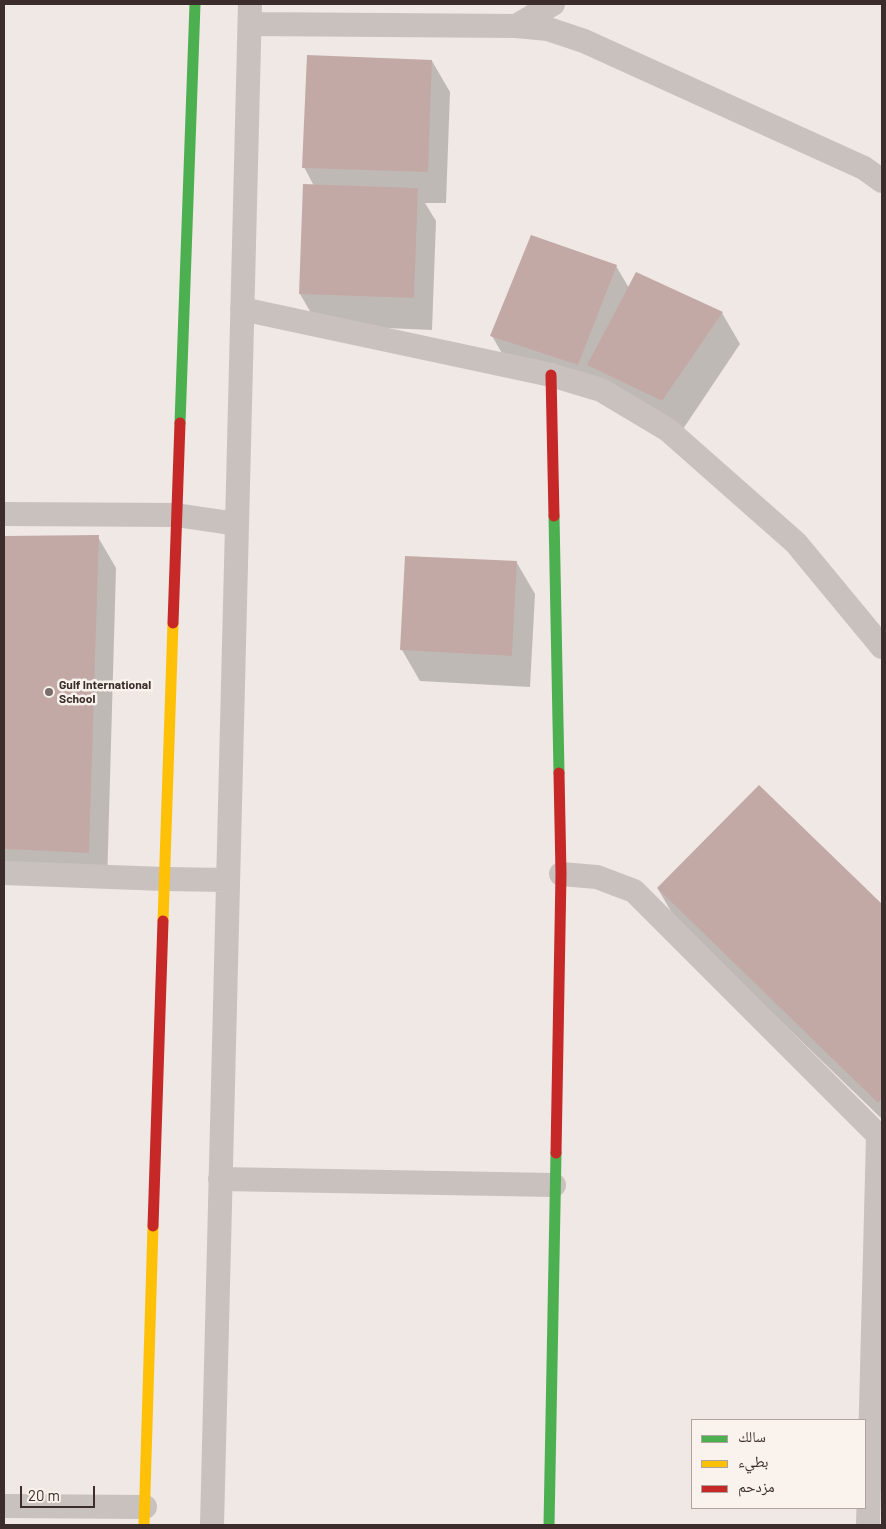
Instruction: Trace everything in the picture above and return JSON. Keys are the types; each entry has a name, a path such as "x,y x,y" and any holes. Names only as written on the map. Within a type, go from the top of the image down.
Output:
{"street":[{"path":"4,1506 145,1516 176,515 195,4"},
{"path":"516,26 553,4"},
{"path":"212,1525 250,14 516,26 548,30 584,41 864,168 882,181"},
{"path":"242,309 551,374 601,390 668,430 796,543 882,647"},
{"path":"549,1525 561,874 551,374"},
{"path":"4,514 176,515 237,524"},
{"path":"4,873 228,880"},
{"path":"561,874 597,877 634,891 880,1138 873,1513"},
{"path":"220,1179 554,1185"}],"building":[{"path":"307,55 432,60 428,172 302,168"},
{"path":"303,184 418,188 414,298 299,294"},
{"path":"531,235 617,265 578,365 490,336"},
{"path":"636,272 723,312 662,401 587,365"},
{"name":"Gulf International School","path":"99,535 89,853 4,849 4,536"},
{"path":"405,556 517,561 512,656 400,650"},
{"path":"759,785 882,904 882,1099 878,1103 657,888"}],"traffic: fast":[{"path":"180,423 195,4"},
{"path":"554,516 559,773"},
{"path":"549,1525 556,1153"}],"traffic: slow":[{"path":"163,921 173,623"},
{"path":"144,1525 153,1226"}],"traffic: jam":[{"path":"551,375 554,516"},
{"path":"173,623 180,423"},
{"path":"556,1153 561,874 559,773"},
{"path":"153,1226 163,921"}],"place":[{"name":"Gulf International School","path":"49,692"}]}
